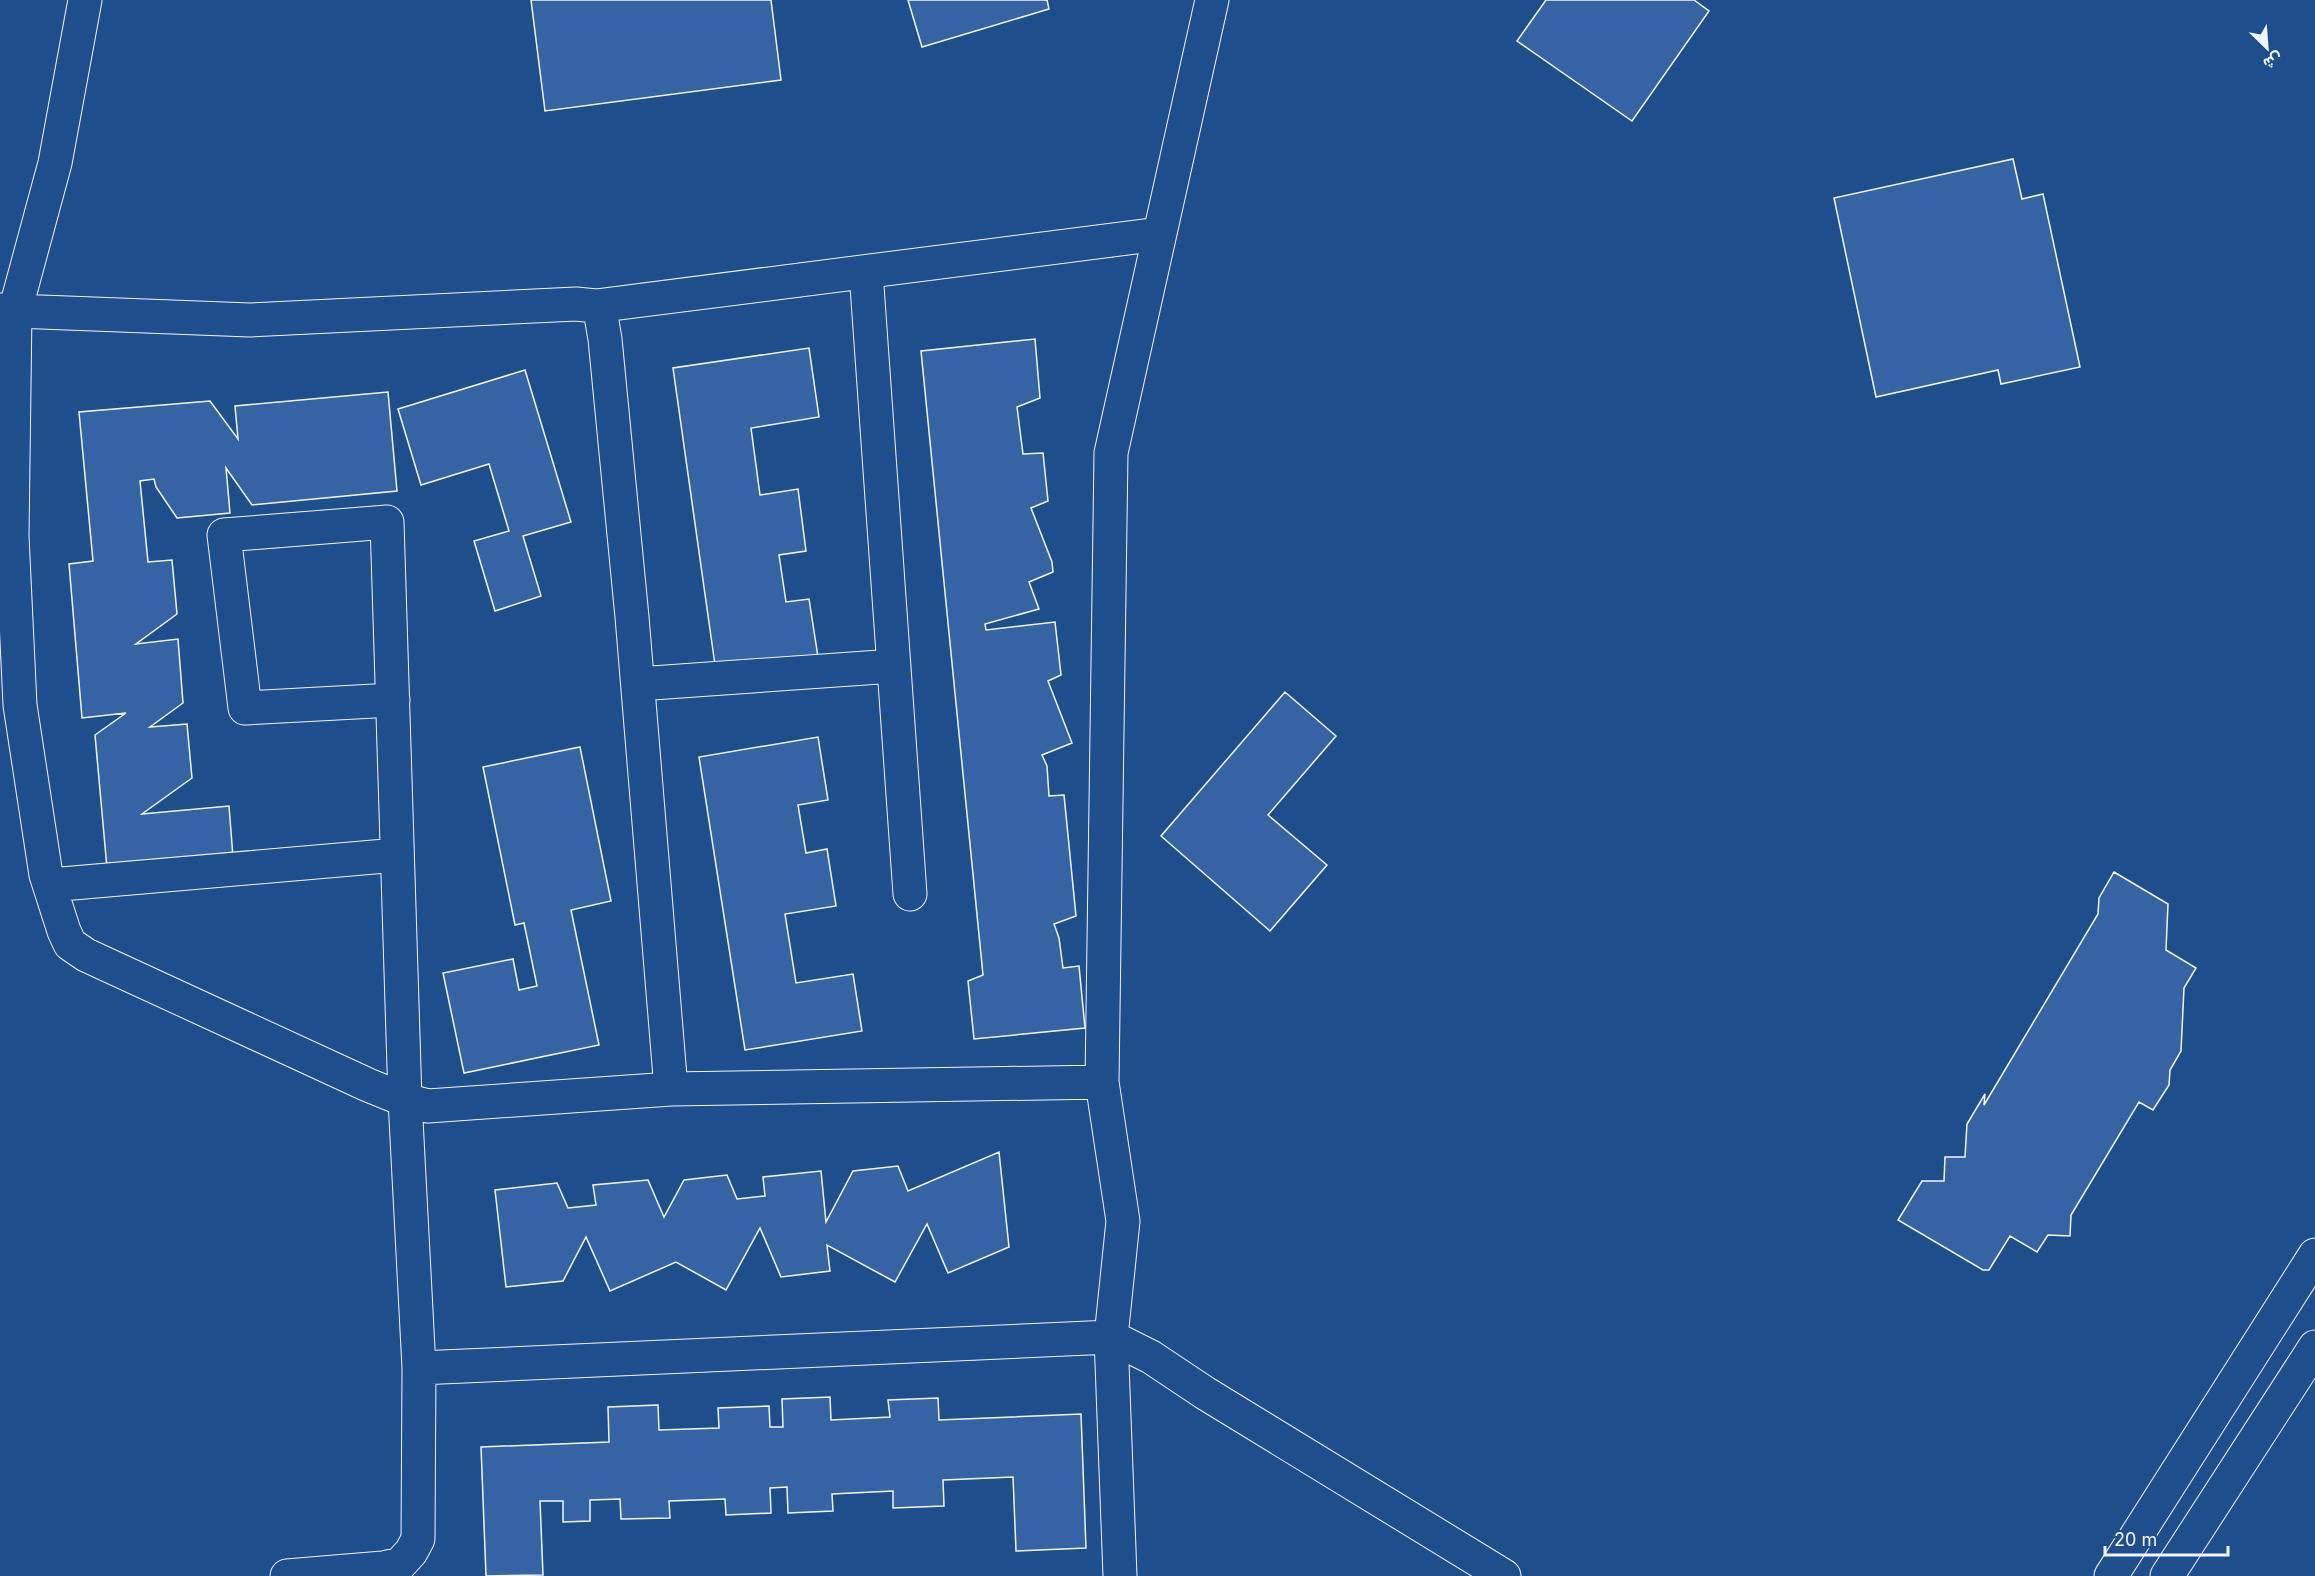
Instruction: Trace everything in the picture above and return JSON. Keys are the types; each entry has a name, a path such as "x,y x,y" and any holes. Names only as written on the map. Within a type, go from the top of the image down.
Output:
{"street":[{"path":"86,0 55,163 8,311 12,536 20,705 46,875 70,944 86,955 405,1100 428,1106 672,1089 1102,1082"},
{"path":"1120,1576 1111,1337 1123,1221 1102,1082 1111,453 1212,0"},
{"path":"8,311 250,321 576,304 596,306 1159,234"},
{"path":"866,272 910,894"},
{"path":"596,306 601,316 605,339 638,684 672,1089"},
{"path":"287,1576 384,1568 400,1564 411,1552 418,1539 419,1368 405,1100 393,700 387,522 224,535 245,708 393,700"},
{"path":"638,684 894,666"},
{"path":"50,885 397,855"},
{"path":"2111,1576 2315,1255"},
{"path":"419,1368 1111,1337 1151,1357 1215,1399 1504,1576"},
{"path":"2167,1576 2315,1347"}],"building":[{"path":"531,0 771,0 781,80 545,111"},
{"path":"908,0 1047,0 1049,9 922,47"},
{"path":"1546,0 1694,0 1709,11 1632,121 1517,41"},
{"path":"2013,159 2022,199 2043,194 2080,367 2001,384 1998,370 1876,397 1834,198"},
{"path":"1035,339 1040,398 1017,407 1023,454 1043,453 1048,501 1031,508 1052,562 1053,572 1029,582 1039,609 985,624 986,630 1055,622 1061,675 1048,681 1072,743 1042,755 1047,766 1049,796 1064,795 1076,916 1054,924 1059,938 1063,968 1079,966 1085,1028 974,1039 968,981 983,975 921,351"},
{"path":"809,348 819,417 751,428 760,495 798,489 806,551 779,555 786,602 809,599 818,657 716,672 673,368"},
{"path":"525,370 571,522 523,536 541,596 495,611 474,541 509,531 489,464 421,485 398,409"},
{"path":"388,392 397,491 252,505 226,468 230,513 177,518 156,487 154,479 140,481 148,562 172,560 177,614 136,644 178,639 183,703 150,727 187,724 192,778 142,814 229,806 233,857 107,868 95,735 126,713 82,718 69,564 93,561 79,412 210,401 238,439 235,406"},
{"path":"1285,692 1336,736 1268,815 1327,865 1270,931 1161,836"},
{"path":"818,737 828,800 798,805 806,853 827,849 836,906 785,914 796,983 853,974 862,1031 745,1050 699,757"},
{"path":"580,747 611,901 571,910 599,1045 464,1073 443,973 513,959 519,990 537,986 524,923 515,925 483,767"},
{"path":"2114,872 2168,904 2166,950 2196,968 2184,988 2181,1051 2170,1070 2169,1085 2153,1110 2139,1102 2071,1215 2070,1236 2048,1235 2037,1252 2010,1236 1989,1270 1983,1270 1898,1220 1922,1181 1944,1181 1945,1157 1965,1157 1967,1124 1985,1094 1984,1105 2098,914 2099,898"},
{"path":"999,1152 1009,1247 948,1273 927,1224 895,1282 827,1245 830,1271 781,1277 760,1228 726,1290 676,1262 610,1291 586,1237 563,1281 506,1287 495,1190 557,1183 568,1208 596,1205 593,1185 648,1180 664,1217 684,1180 727,1175 737,1199 765,1196 763,1177 821,1171 826,1222 853,1171 898,1166 908,1191"},
{"path":"830,1397 831,1420 890,1417 888,1400 938,1398 939,1420 1081,1414 1086,1548 1016,1551 1013,1477 943,1480 944,1506 893,1508 893,1491 832,1494 833,1511 788,1513 787,1487 770,1488 771,1513 726,1515 725,1499 669,1501 670,1518 621,1519 620,1499 590,1500 590,1521 563,1522 563,1501 540,1501 543,1575 486,1576 481,1447 609,1442 608,1407 658,1405 659,1430 719,1428 718,1408 769,1406 770,1427 783,1427 782,1399"}]}
